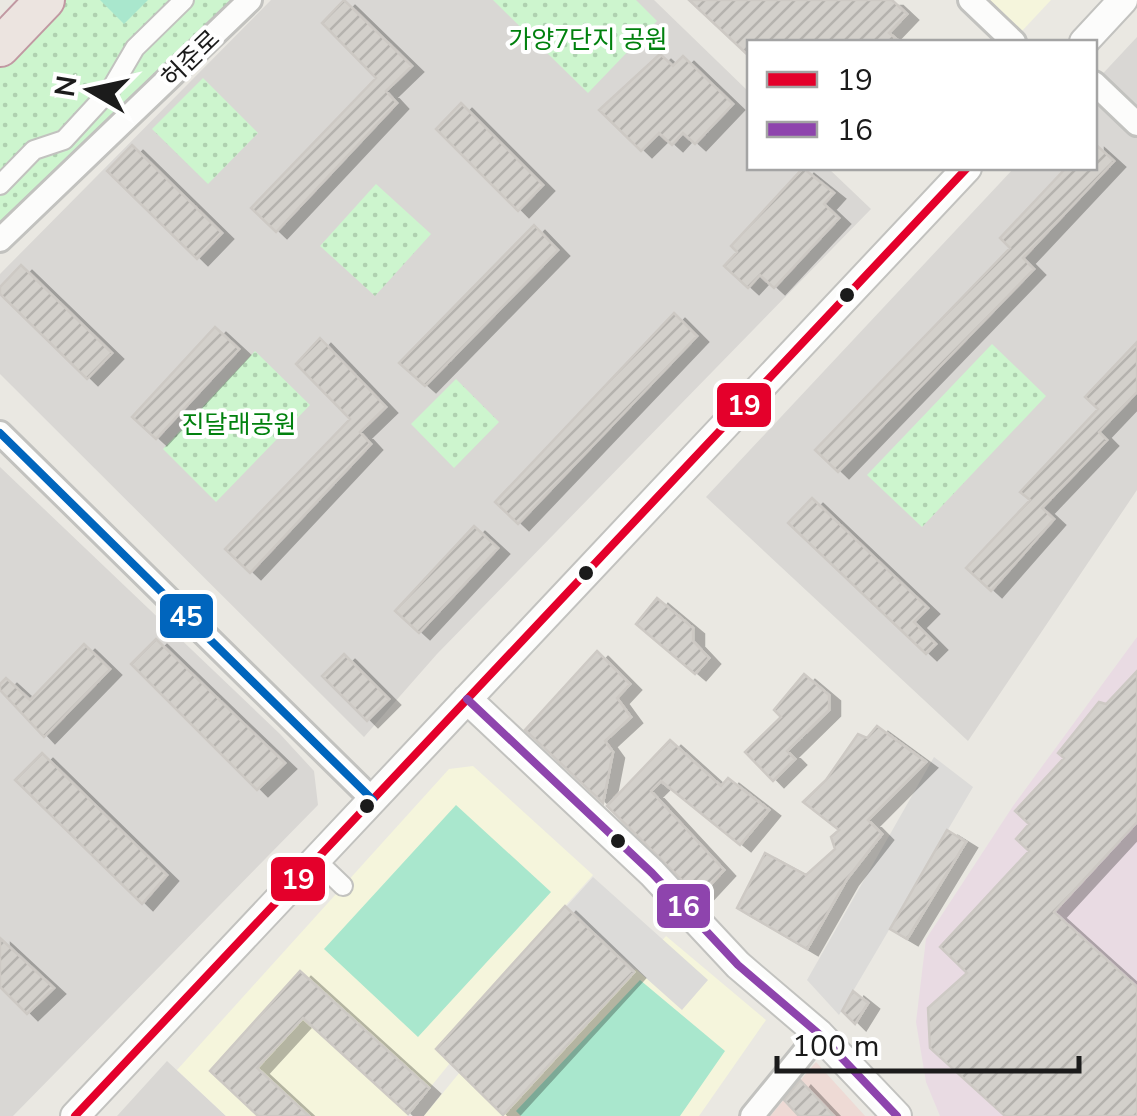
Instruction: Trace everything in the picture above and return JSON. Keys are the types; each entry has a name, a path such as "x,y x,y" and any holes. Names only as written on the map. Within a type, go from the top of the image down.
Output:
{"highway":[{"path":"0,47 45,0"}],"street":[{"path":"0,185 34,150 64,140 111,89 136,48 184,0"},
{"name":"허준로","path":"0,240 250,0"},
{"path":"970,0 1012,40"},
{"path":"1086,40 1124,0"},
{"path":"1097,85 1137,124"},
{"path":"75,1116 964,170"},
{"path":"0,432 373,800"},
{"path":"467,699 652,872 738,964 756,995 818,1034 897,1116"},
{"path":"316,860 343,886"},
{"path":"752,1116 818,1034"}],"shaded area":[{"path":"271,0 654,0 747,90 747,170 830,170 871,209 437,654 364,737 0,374 0,274"},
{"path":"989,0 1051,0 1021,32"},
{"path":"1137,37 1137,490 968,741 706,497 1012,170 1097,170 1097,80"},
{"path":"0,467 280,734 314,771 318,805 13,1116 0,1116"},
{"path":"1137,637 1137,1116 940,1116 926,1082 916,1022 926,939 1013,806"},
{"path":"934,757 973,787 839,1015 807,980"},
{"path":"473,766 593,875 436,1049 450,1063 407,1116 226,1116 177,1070 449,769"},
{"path":"593,877 708,980 682,1010 566,907"},
{"path":"666,936 766,1020 699,1116 424,1116 460,1072 504,1114"},
{"path":"167,1061 226,1116 117,1116"},
{"path":"816,1062 865,1116 770,1116"}],"green space":[{"path":"57,0 241,0 0,230 0,60"},
{"path":"100,0 148,0 124,24"},
{"name":"가양7단지 공원","path":"493,0 636,0 657,21 588,93"},
{"path":"203,78 258,133 208,184 152,129"},
{"path":"376,184 431,234 375,296 320,246"},
{"path":"992,344 1046,396 922,527 867,475"},
{"name":"진달래공원","path":"255,351 310,405 216,502 163,449"},
{"path":"456,379 499,422 454,468 411,424"},
{"path":"456,805 551,892 418,1037 324,949"},
{"path":"640,980 725,1051 680,1116 521,1116 516,1111"}],"building":[{"path":"344,0 412,66 386,91 397,103 276,232 251,208 376,78 322,23"},
{"path":"689,0 892,0 907,14 889,33 898,40 747,40 747,54"},
{"path":"660,54 673,66 683,56 733,104 695,144 683,133 672,145 659,133 641,151 599,110"},
{"path":"461,103 543,185 518,211 436,129"},
{"path":"132,145 222,233 197,259 107,171"},
{"path":"1097,146 1114,161 1023,258 1034,269 838,472 815,450 1010,248 1000,238 1064,170 1097,170"},
{"path":"801,170 834,193 824,204 839,218 774,288 760,275 748,288 724,266 737,252 731,246"},
{"path":"534,225 558,250 425,386 399,363"},
{"path":"21,265 112,353 87,379 0,294 0,287"},
{"path":"674,313 697,336 518,524 495,502"},
{"path":"215,327 239,349 156,439 132,417"},
{"path":"320,338 386,407 360,432 371,444 250,573 225,549 350,419 296,364"},
{"path":"1137,342 1137,392 1099,432 1107,440 1042,508 1054,519 991,591 966,568 1030,500 1020,492 1098,409 1085,397"},
{"path":"812,498 928,608 914,622 936,644 926,654 788,523"},
{"path":"474,526 498,548 419,633 395,611"},
{"path":"657,598 693,628 693,641 709,658 695,674 636,624"},
{"path":"156,639 285,763 257,790 131,664"},
{"path":"84,644 110,669 44,737 0,690 0,684 6,678 30,700"},
{"path":"597,651 630,684 617,698 631,717 605,741 613,752 603,803 525,730"},
{"path":"344,654 389,699 367,721 322,676"},
{"path":"1137,671 1137,822 1054,912 1137,987 1137,1116 1005,1116 930,1048 928,1008 967,973 940,947 1029,851 1016,839 1029,824 1015,811 1064,758 1058,753 1099,702 1106,704"},
{"path":"804,674 829,695 829,710 787,751 795,759 773,781 745,752 781,717 774,710"},
{"path":"877,726 926,762 868,820 882,834 847,879 807,949 737,908 765,853 806,875 835,849 831,837 839,830 803,802 826,780 858,734 867,738"},
{"path":"670,740 721,786 728,778 769,810 740,845 661,781 651,791 724,870 699,897 607,806"},
{"path":"42,753 167,875 142,904 15,780"},
{"path":"947,830 966,842 907,939 890,929"},
{"path":"565,906 634,972 503,1115 436,1049"},
{"path":"0,938 54,988 27,1014 0,987"},
{"path":"300,971 429,1088 408,1114 303,1018 257,1068 309,1116 258,1116 210,1071"},
{"path":"853,991 868,1003 855,1024 842,1011"},
{"path":"800,1080 834,1116 799,1116 784,1100"}],"transit line":[{"name":"19","path":"75,1116 965,170"},
{"name":"45","path":"0,433 373,800"},
{"name":"16","path":"467,699 652,873 738,965 819,1034 897,1116"}]}
